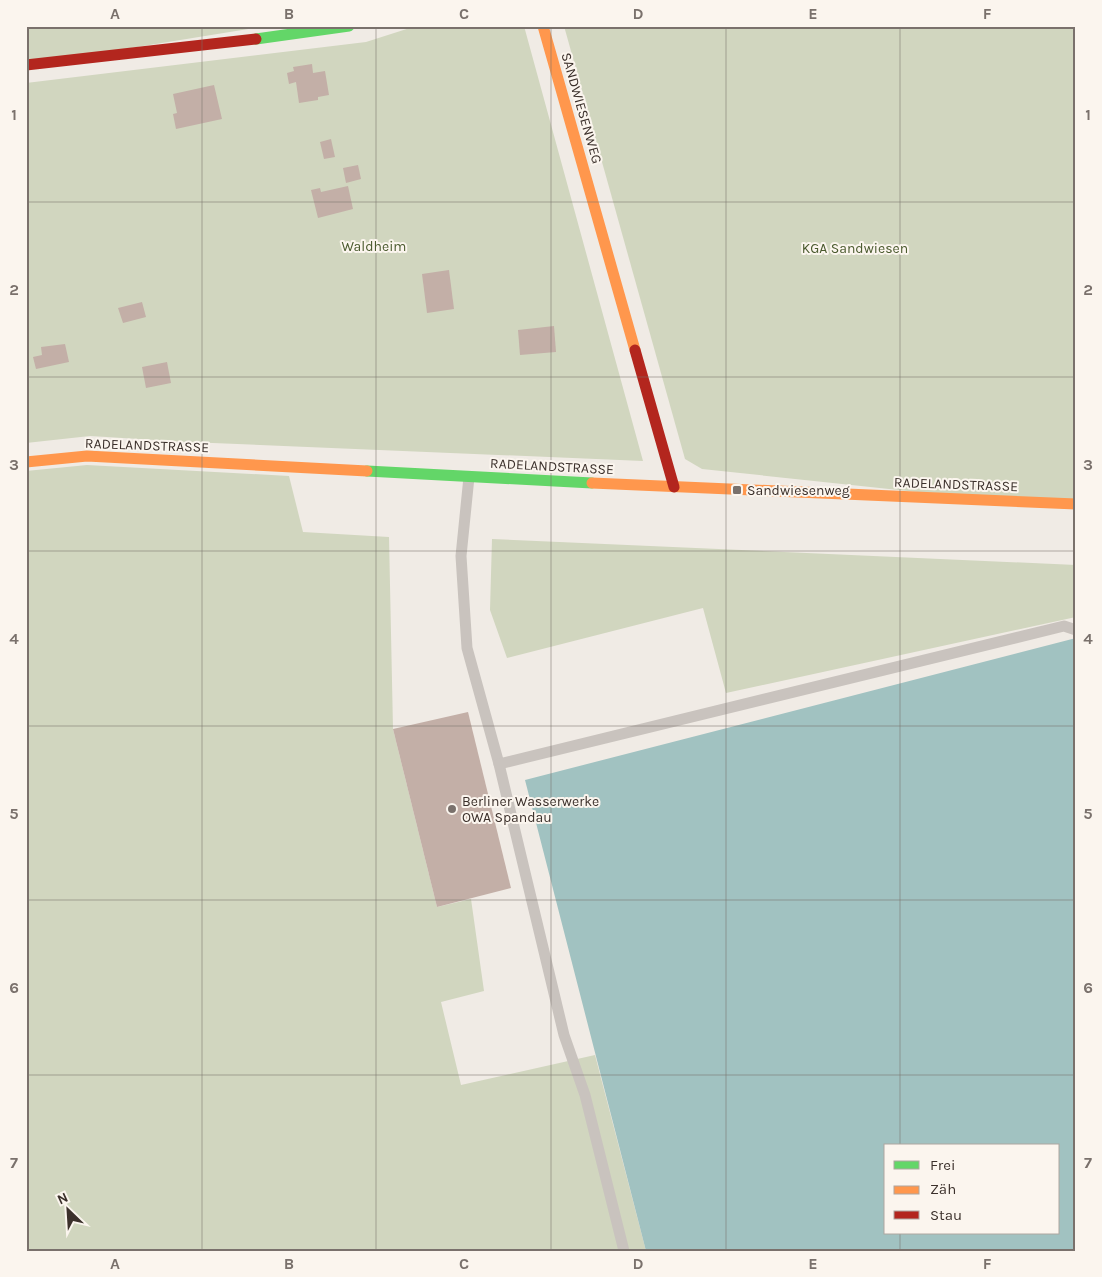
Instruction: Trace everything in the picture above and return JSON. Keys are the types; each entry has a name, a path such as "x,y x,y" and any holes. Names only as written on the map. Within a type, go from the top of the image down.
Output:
{"street":[{"path":"26,65 287,36 349,26"},
{"name":"SANDWIESENWEG","path":"543,26 674,487"},
{"name":"RADELANDSTRASSE","path":"26,462 87,456 674,487 1076,504"}],"lane":[{"path":"469,477 461,556 467,648 499,764 564,1035 585,1095 624,1251"},
{"path":"499,764 1064,626 1076,630"}],"green space":[{"path":"26,26 266,26 26,65"},
{"name":"Waldheim","path":"416,26 524,26 643,461 188,442 90,436 26,443 26,83 366,42"},
{"name":"KGA Sandwiesen","path":"564,26 1076,26 1076,504 1002,501 702,469 685,459"},
{"path":"87,465 289,476 303,532 389,537 393,729 437,907 471,899 484,991 441,1002 461,1085 595,1055 646,1251 26,1251 26,471"},
{"path":"492,539 1076,565 1076,617 726,693 703,608 507,658 490,610"}],"water":[{"path":"1076,638 1076,1251 646,1251 525,780"}],"building":[{"path":"312,64 313,73 325,71 329,95 318,97 318,100 299,103 296,82 289,84 287,73 294,71 293,67"},
{"path":"214,85 222,119 176,129 173,114 177,113 173,94"},
{"path":"331,139 335,157 324,159 320,142"},
{"path":"358,165 361,179 346,183 343,168"},
{"path":"348,186 353,209 318,218 311,190 320,188 321,192"},
{"path":"449,270 454,309 427,313 422,274"},
{"path":"142,302 146,317 123,323 118,308"},
{"path":"554,326 556,352 520,355 518,330"},
{"path":"65,344 69,362 36,369 33,357 42,355 41,347"},
{"path":"167,362 171,383 146,388 142,367"},
{"name":"Berliner Wasserwerke OWA Spandau","path":"468,712 511,888 437,907 393,729"}],"traffic: fast":[{"path":"256,39 349,26"},
{"path":"367,471 592,483"}],"traffic: slow":[{"path":"543,26 635,350"},
{"path":"26,462 87,456 367,471"},
{"path":"592,483 1076,504"}],"traffic: jam":[{"path":"26,65 256,39"},
{"path":"635,350 674,487"}],"place":[{"name":"Sandwiesenweg","path":"737,490"},
{"name":"Berliner Wasserwerke OWA Spandau","path":"452,809"}]}
